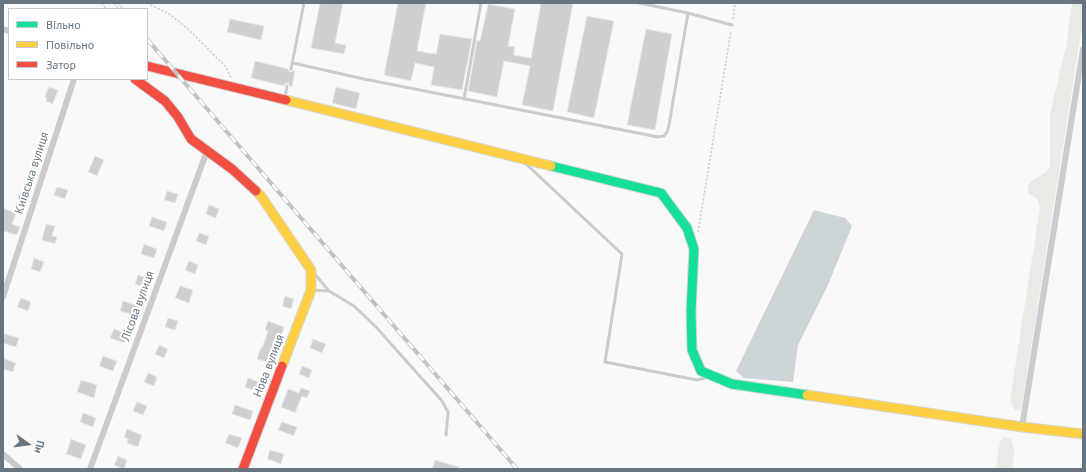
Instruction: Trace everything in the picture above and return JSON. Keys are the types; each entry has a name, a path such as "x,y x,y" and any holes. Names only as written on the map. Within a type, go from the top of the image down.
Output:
{"street":[{"path":"1022,426 1083,49"},
{"path":"148,66 235,89 661,193 687,228 694,248 691,311 692,350 702,371 732,384 1083,434"},
{"name":"Київська вулиця","path":"3,297 74,80"},
{"path":"136,80 165,101 178,117 191,139 232,169 261,196 311,270"},
{"name":"Лісова вулиця","path":"90,469 207,151"},
{"name":"Нова вулиця","path":"243,469 311,290 311,270"},
{"path":"3,454 20,469"}],"lane":[{"path":"291,69 304,3"},
{"path":"464,99 481,3"},
{"path":"639,3 688,13 732,25"},
{"path":"293,63 364,79 658,137 664,136 670,125 688,13"},
{"path":"284,101 287,86"},
{"path":"521,158 622,254 605,362 697,380 712,376"},
{"path":"311,270 329,291 354,306 376,327 442,402 448,412 446,435"},
{"path":"311,290 329,291"}],"path":[{"path":"147,3 171,15 190,31 226,67 235,89"},
{"path":"697,234 703,206 735,3"}],"shaded area":[{"path":"1072,3 1083,3 1083,20 1022,404 1020,410 1015,410 1010,400 1040,207 1037,199 1028,193 1028,187 1030,182 1046,172 1050,167 1050,114 1066,46"},
{"path":"814,210 845,218 852,226 828,285 798,345 793,382 744,378 736,371"},
{"path":"1005,437 1011,439 1015,452 1012,469 996,469 1000,441"}],"building":[{"path":"320,3 343,3 335,43 346,45 344,54 311,48"},
{"path":"398,3 426,3 417,51 436,54 440,34 472,39 462,90 431,85 434,67 415,63 411,81 384,75"},
{"path":"541,3 573,4 553,111 522,105 530,66 504,61 497,97 468,91 477,40 480,41 488,4 515,9 508,46 515,47 514,55 531,58"},
{"path":"587,16 614,21 594,118 567,112"},
{"path":"230,19 264,26 261,40 227,32"},
{"path":"646,29 672,34 655,130 627,125"},
{"path":"255,61 288,69 290,72 295,70 292,87 290,87 288,83 284,86 251,78"},
{"path":"49,87 58,90 53,104 46,101 47,98 45,97"},
{"path":"336,87 360,93 356,109 332,103"},
{"path":"95,156 104,160 97,176 88,172"},
{"path":"57,187 68,190 65,199 54,195"},
{"path":"167,191 178,194 175,203 164,200"},
{"path":"209,205 219,209 216,218 206,214"},
{"path":"3,208 16,213 12,224 20,227 17,235 3,231"},
{"path":"152,217 167,222 164,231 149,226"},
{"path":"46,224 55,226 52,236 57,237 55,244 42,240"},
{"path":"199,233 209,236 206,245 196,241"},
{"path":"144,244 157,249 154,258 141,254"},
{"path":"34,258 44,262 40,272 31,269"},
{"path":"189,261 198,265 195,274 185,270"},
{"path":"138,275 147,278 144,287 135,284"},
{"path":"180,286 193,290 189,303 175,298"},
{"path":"285,296 294,299 291,309 282,306"},
{"path":"21,298 31,302 28,311 17,307"},
{"path":"123,301 138,306 134,315 120,311"},
{"path":"168,318 178,321 175,330 165,327"},
{"path":"268,321 284,327 278,345 277,344 269,363 257,359 268,331 265,330"},
{"path":"114,329 127,334 124,343 110,338"},
{"path":"5,334 19,338 16,347 3,343"},
{"path":"313,339 326,344 322,353 310,348"},
{"path":"159,345 168,349 164,358 155,354"},
{"path":"103,356 117,361 113,371 99,366"},
{"path":"3,358 16,363 13,372 3,369"},
{"path":"302,366 312,370 309,378 299,374"},
{"path":"148,373 157,377 154,386 144,382"},
{"path":"248,378 262,383 259,392 245,387"},
{"path":"81,380 97,385 94,398 77,392"},
{"path":"301,388 310,391 307,398 302,396 295,413 281,407 288,389 299,393"},
{"path":"137,402 147,406 143,415 133,411"},
{"path":"235,405 253,411 250,420 232,414"},
{"path":"83,413 96,418 93,427 80,422"},
{"path":"282,422 297,427 294,436 278,430"},
{"path":"127,429 142,435 138,447 127,443 128,439 124,437"},
{"path":"229,434 242,438 238,448 225,443"},
{"path":"71,439 86,445 81,459 66,454"},
{"path":"270,450 284,454 281,464 267,459"},
{"path":"118,456 127,460 124,469 114,465"},
{"path":"435,460 459,467 459,469 432,469"}],"railway":[{"path":"116,3 120,8"},
{"path":"148,40 517,469"}],"traffic: fast":[{"path":"551,166 661,193 687,228 694,249 691,311 692,350 701,371 732,384 807,395"}],"traffic: slow":[{"path":"286,100 551,166"},
{"path":"256,191 261,196 311,270 311,290 282,366"},
{"path":"807,395 1022,427 1083,434"}],"traffic: jam":[{"path":"148,66 286,100"},
{"path":"136,80 165,101 178,117 191,139 232,169 256,191"},
{"path":"243,469 282,366"}]}
